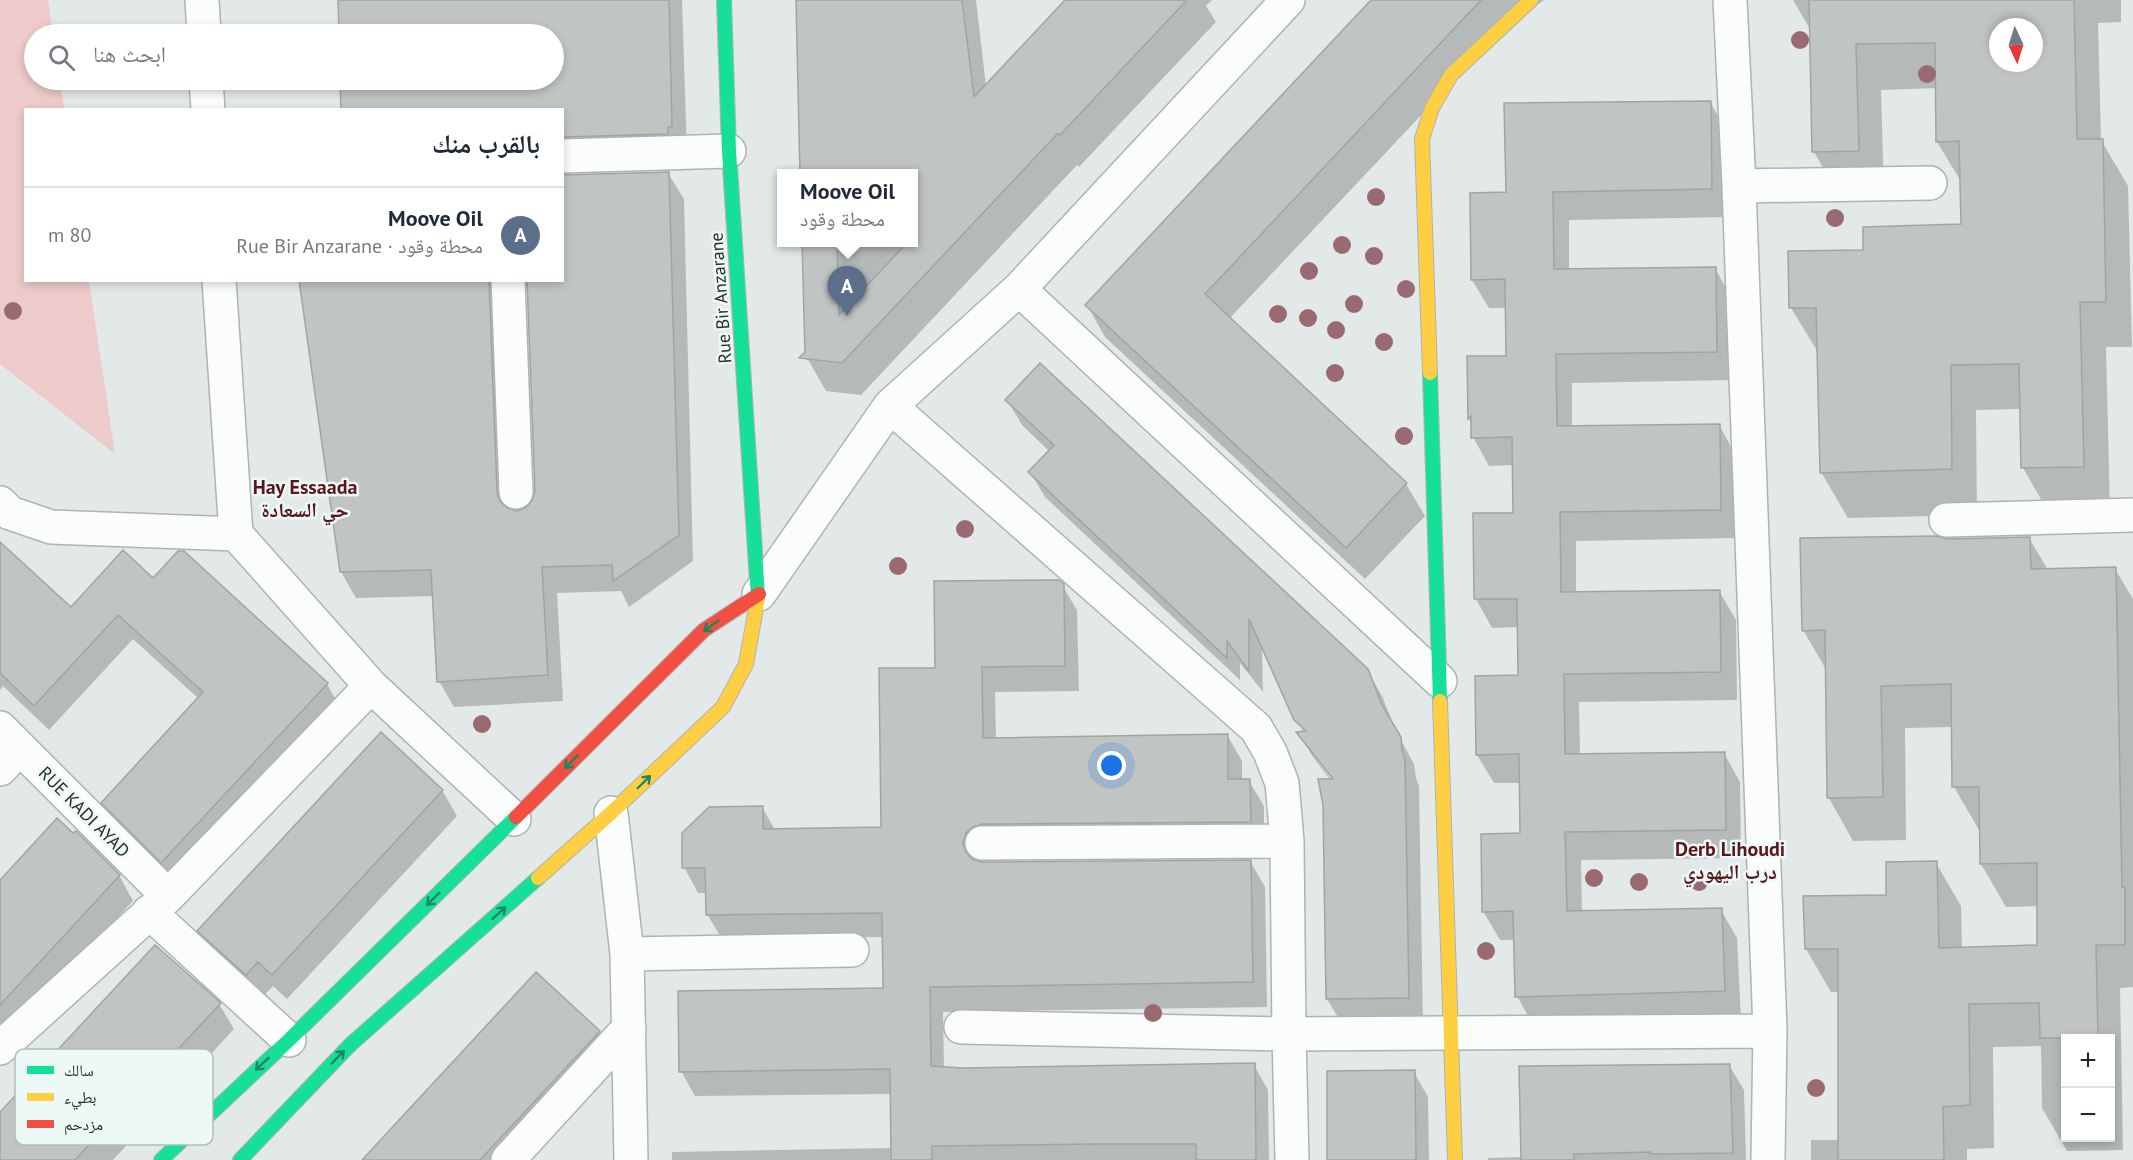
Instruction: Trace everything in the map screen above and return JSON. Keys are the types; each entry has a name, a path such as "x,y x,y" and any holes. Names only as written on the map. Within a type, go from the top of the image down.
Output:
{"street":[{"path":"202,0 203,24"},
{"name":"Rue Bir Anzarane","path":"240,1160 350,1045 611,813 723,707 746,664 759,594 729,151 724,0"},
{"path":"213,1111 289,1040 704,630 759,594 890,406 1019,289 1288,0"},
{"path":"1455,1160 1422,139 1432,108 1451,75 1531,0"},
{"path":"1730,0 1770,1031 1768,1160"},
{"path":"207,90 208,108"},
{"path":"564,156 729,151"},
{"path":"1739,186 1929,183"},
{"path":"219,282 237,534 371,686 514,819"},
{"path":"508,282 516,492"},
{"path":"1019,289 1440,681"},
{"path":"890,406 1256,728 1270,752 1282,783 1287,841 1292,1160"},
{"path":"0,504 10,513 51,527 237,534"},
{"path":"1946,520 2133,515"},
{"path":"0,1048 158,904 371,686"},
{"name":"RUE KADI AYAD","path":"7,748 289,1040"},
{"path":"611,813 627,954 631,1160"},
{"path":"982,843 1287,841"},
{"path":"627,954 852,950"},
{"path":"961,1027 1289,1034 1770,1031"},
{"path":"508,1160 629,1028"},
{"path":"161,1160 177,1145"}],"shaded area":[{"path":"0,0 48,0 52,24 24,24 24,90 61,90 64,108 24,108 24,282 89,282 115,454 0,364"}],"building":[{"path":"338,0 669,0 672,127 668,127 668,134 564,137 564,108 341,108 340,90 564,90 564,24 339,24"},
{"path":"796,0 962,0 974,97 1065,0 1187,0 1060,135 1058,133 842,363 799,358 805,352 802,247 837,247 839,315 903,247 918,247 918,169 800,169"},
{"path":"1371,0 1481,0 1205,294 1407,483 1346,548 1085,305"},
{"path":"1809,0 2074,0 2077,139 2103,139 2106,302 2080,302 2084,467 2021,468 2019,364 1951,365 1952,469 1820,473 1816,308 1789,308 1788,251 1863,250 1863,227 1961,224 1959,141 1936,142 1935,43 1856,44 1859,151 1812,152"},
{"path":"1711,101 1712,189 1553,192 1554,269 1716,267 1717,352 1556,354 1557,426 1720,424 1721,510 1560,512 1561,592 1720,590 1721,672 1564,674 1565,754 1725,752 1726,830 1565,832 1567,911 1722,908 1725,991 1515,997 1513,911 1482,912 1481,834 1520,833 1519,754 1476,755 1475,676 1518,675 1517,599 1474,599 1473,513 1513,513 1512,437 1471,438 1471,416 1468,419 1467,356 1506,356 1505,279 1471,280 1470,193 1506,192 1504,103"},
{"path":"669,172 679,535 613,581 612,565 542,567 548,675 437,682 431,570 340,572 299,282 489,282 497,493 500,501 507,508 517,511 525,508 532,501 535,491 527,282 564,282 564,175"},
{"path":"1040,363 1368,669 1382,705 1401,737 1405,760 1409,998 1326,999 1323,805 1318,779 1333,779 1296,732 1306,731 1294,720 1249,619 1249,671 1227,641 1227,658 1028,472 1054,445 1005,400"},
{"path":"2030,537 2031,569 2116,567 2125,945 2096,945 2098,1034 2061,1034 2061,1038 2040,1038 2039,1003 1969,1004 1970,1105 1943,1107 1944,1160 1838,1160 1838,949 1805,949 1803,896 1886,895 1886,862 1937,861 1939,948 2037,945 2037,863 1980,864 1979,787 1952,787 1951,684 1881,686 1883,797 1827,798 1825,630 1802,631 1800,538"},
{"path":"0,542 71,607 123,550 153,578 178,551 184,551 328,683 161,863 101,803 203,692 118,615 34,706 0,673"},
{"path":"1059,580 1064,584 1065,666 982,667 983,738 1228,734 1228,779 1250,779 1251,822 982,824 966,833 963,843 966,852 972,859 982,862 1251,860 1253,982 930,987 931,1066 963,1068 1255,1063 1256,1160 1196,1160 1196,1144 1094,1144 932,1146 932,1160 891,1160 890,1069 679,1072 678,991 883,988 882,913 706,915 705,868 682,868 682,833 709,807 763,806 763,829 881,827 879,668 935,668 934,581"},
{"path":"381,732 443,790 272,975 258,962 246,975 197,931"},
{"path":"57,818 73,833 76,831 120,875 0,1005 0,880"},
{"path":"155,945 221,1003 178,1049 58,1049"},
{"path":"536,972 600,1031 480,1160 362,1160"},
{"path":"1730,1064 1733,1153 1574,1154 1574,1160 1521,1160 1519,1066"},
{"path":"1415,1070 1416,1160 1327,1160 1327,1071"},
{"path":"15,1096 15,1145 89,1145 75,1160 0,1160 0,1112"}],"traffic: fast":[{"path":"724,0 729,151 758,597"},
{"path":"1430,373 1440,701"},
{"path":"213,1111 289,1040 516,817"},
{"path":"240,1160 350,1045 538,878"},
{"path":"161,1160 177,1145"}],"traffic: slow":[{"path":"1430,373 1422,139 1432,108 1451,75 1531,0"},
{"path":"538,878 611,813 723,707 746,664 758,597"},
{"path":"1440,701 1455,1160"}],"traffic: jam":[{"path":"516,817 704,630 759,594"}],"place":[{"name":"Moove Oil","path":"847,316"}],"district":[{"name":"Hay Essaada حي السعادة","path":"305,498"},
{"name":"Derb Lihoudi درب اليهودي","path":"1730,860"}]}
